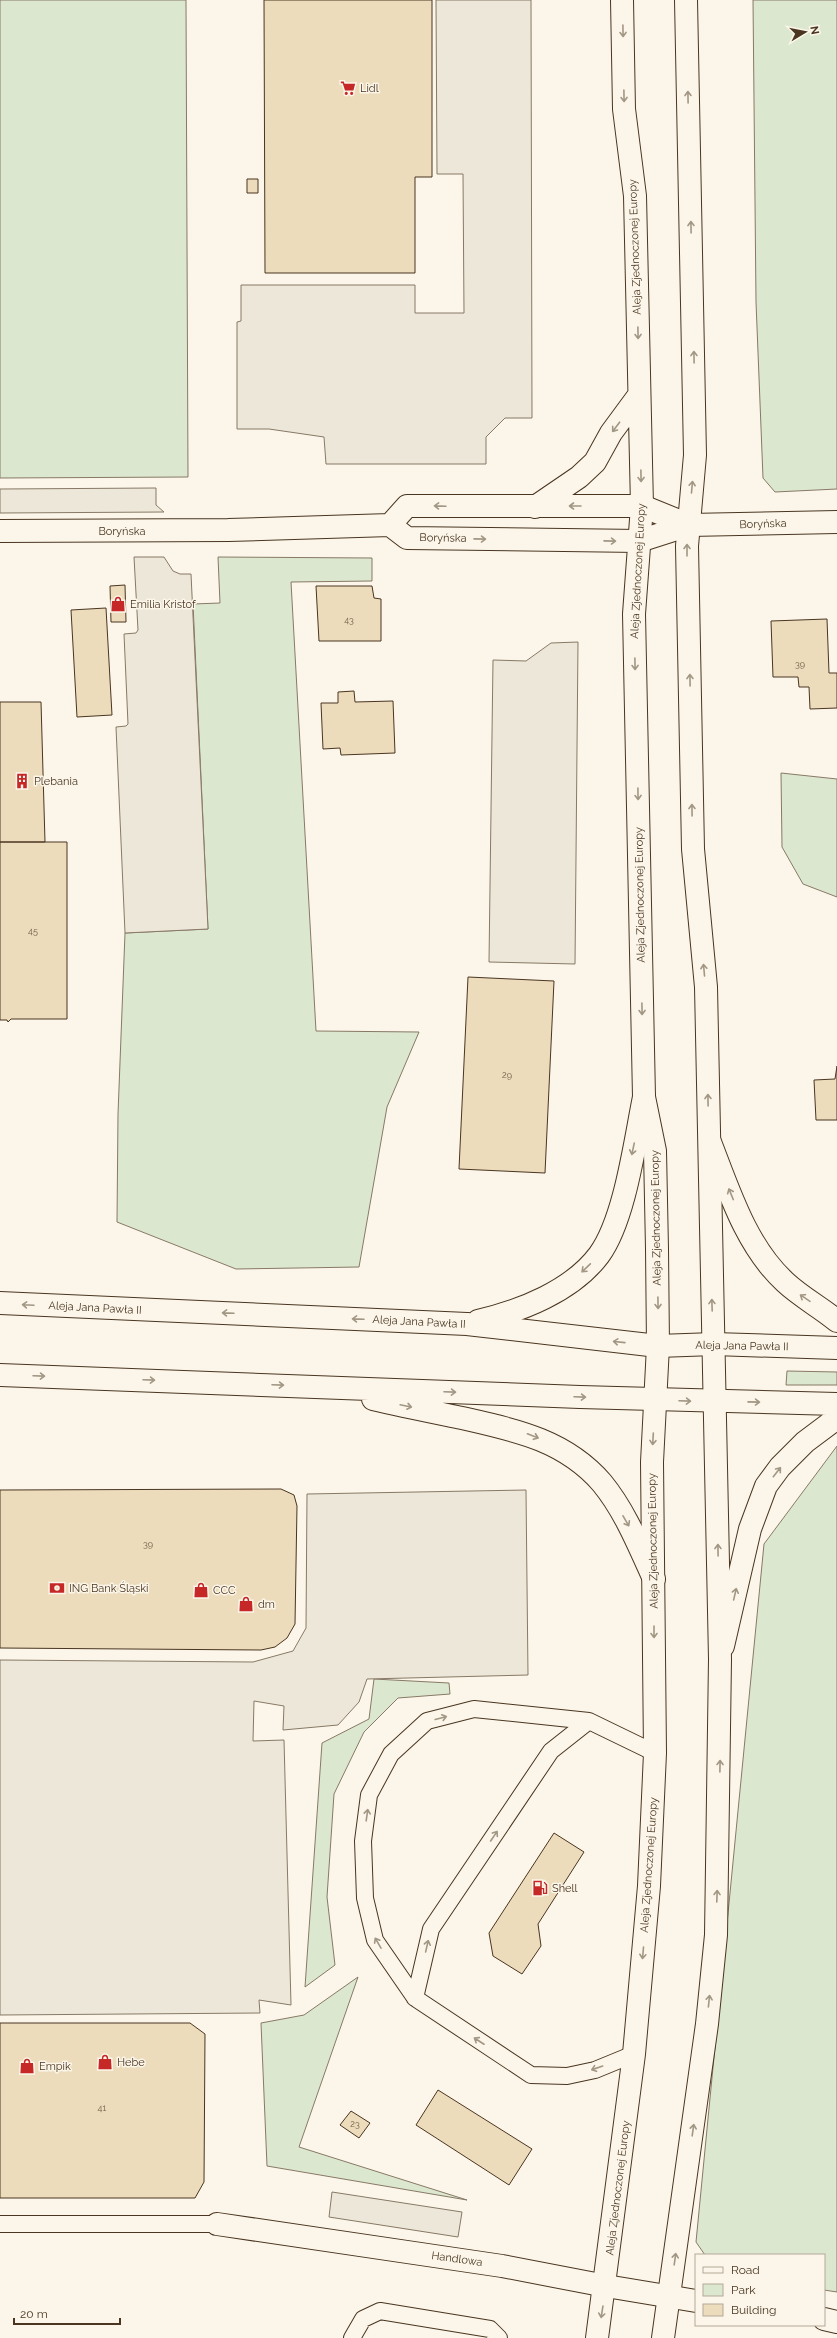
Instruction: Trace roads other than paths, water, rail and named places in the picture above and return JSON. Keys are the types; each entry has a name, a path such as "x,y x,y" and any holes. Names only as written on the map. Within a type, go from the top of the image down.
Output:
{"main road":[{"path":"663,2338 670,2297 707,2024 716,1935 720,1659 706,987 693,849 687,546 695,455 686,0"},
{"name":"Aleja Zjednoczonej Europy","path":"597,2338 606,2286 634,2054 649,1886 655,1753 652,1462 658,1346 656,1151 644,1097 634,614 642,506 635,196 624,109 621,2"},
{"path":"535,507 579,478 595,462 611,433 639,395"},
{"name":"Boryńska","path":"390,525 407,506 642,506 689,525"},
{"name":"Boryńska","path":"0,531 292,528 390,525 407,538 639,541 689,525 837,522"},
{"path":"467,1324 506,1313 535,1302 567,1284 599,1254 609,1236 620,1208 644,1097"},
{"path":"709,1139 738,1211 763,1258 784,1282 837,1320"},
{"name":"Aleja Jana Pawła II","path":"0,1303 467,1324 658,1346 714,1344 837,1348"},
{"path":"0,1375 655,1400 837,1404"},
{"path":"314,1386 511,1429 559,1447 586,1467 602,1484 634,1534 654,1579"},
{"path":"720,1659 750,1529 766,1486 780,1467 806,1442 837,1418"},
{"name":"Handlowa","path":"217,2224 502,2266 606,2286 695,2301"},
{"path":"825,2320 837,2322"}],"lane":[{"path":"634,2054 594,2070 567,2076 531,2075 415,1998 375,1940 365,1898 363,1841 369,1795 391,1754 427,1721 474,1709 589,1722 655,1753"},
{"path":"415,1998 431,1929 552,1750 589,1722"},
{"path":"0,2224 217,2224"},
{"path":"352,2338 363,2320 380,2311 490,2329 499,2338"}],"place":[{"name":"Lidl","path":"348,88"},
{"name":"Emilia Kristof","path":"118,604"},
{"name":"Plebania","path":"22,781"},
{"name":"ING Bank Śląski","path":"57,1588"},
{"name":"CCC","path":"201,1590"},
{"name":"dm","path":"246,1604"},
{"name":"Shell","path":"540,1888"},
{"name":"Hebe","path":"105,2062"},
{"name":"Empik","path":"27,2066"}]}
